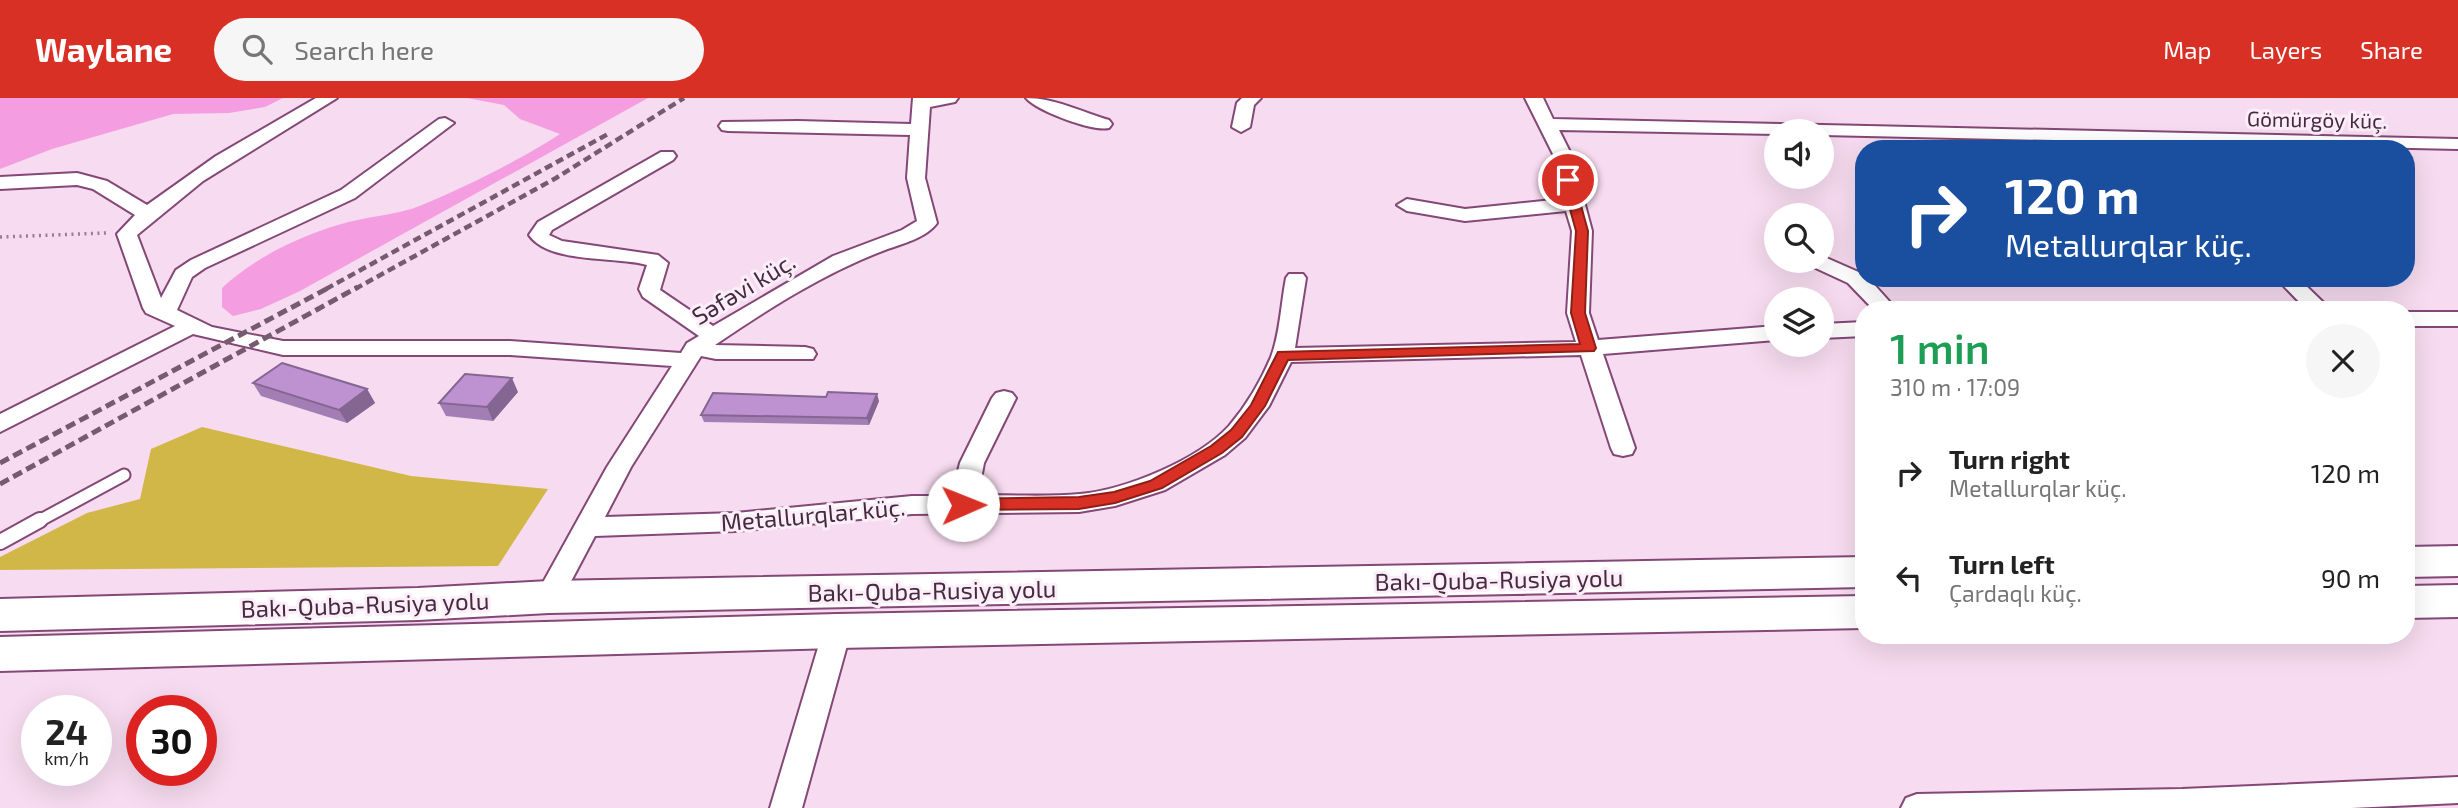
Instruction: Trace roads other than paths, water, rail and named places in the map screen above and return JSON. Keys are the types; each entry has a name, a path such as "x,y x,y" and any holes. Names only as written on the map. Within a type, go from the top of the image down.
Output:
{"highway":[{"path":"2415,562 2458,561"},
{"name":"Bakı-Quba-Rusiya yolu","path":"0,615 418,604 549,597 1855,572"},
{"path":"2415,602 2458,601"},
{"name":"Bakı-Quba-Rusiya yolu","path":"0,654 837,631 1855,612"}],"street":[{"path":"328,98 182,186 146,214 127,234 153,308 190,327 224,337 283,348 698,348 716,352 805,354"},
{"path":"922,101 949,98"},
{"path":"1035,98 1051,108 1103,124"},
{"path":"1241,127 1246,103 1252,98"},
{"path":"1534,98 1563,156 1583,239 1578,313 1623,449"},
{"name":"Səfəvi küç.","path":"549,597 585,527 698,348 840,261 909,234 927,223 916,178 922,101"},
{"path":"165,312 183,274 198,264 348,194 445,123"},
{"name":"Gömürgöy küç.","path":"1546,124 2276,140"},
{"path":"728,126 919,130"},
{"name":"Gömürgöy küç.","path":"2415,143 2458,144"},
{"path":"667,156 545,226 540,234 544,242 560,247 658,263 658,270 649,285 650,293 698,348"},
{"path":"0,183 77,179 100,185 146,214"},
{"path":"1407,205 1465,215 1484,215 1573,204"},
{"path":"1834,266 1855,276"},
{"name":"Metallurqlar küç.","path":"585,527 736,522 864,508 1079,503 1115,497 1156,484 1216,449 1236,433 1257,406 1283,355 1296,278"},
{"path":"1867,287 1879,301"},
{"path":"2296,287 2310,301"},
{"path":"2415,319 2458,319"},
{"path":"0,424 190,327"},
{"path":"1834,330 1855,329"},
{"path":"1283,355 1588,348 1764,334"},
{"path":"963,505 972,463 1004,398"},
{"path":"786,808 837,631"},
{"path":"1917,808 2184,805 2458,790"}],"lane":[{"path":"0,542 124,475"}],"railway":[{"path":"355,289 556,178 684,98"},
{"path":"326,289 608,134"},
{"path":"0,463 330,287"},
{"path":"0,484 358,287"}]}
